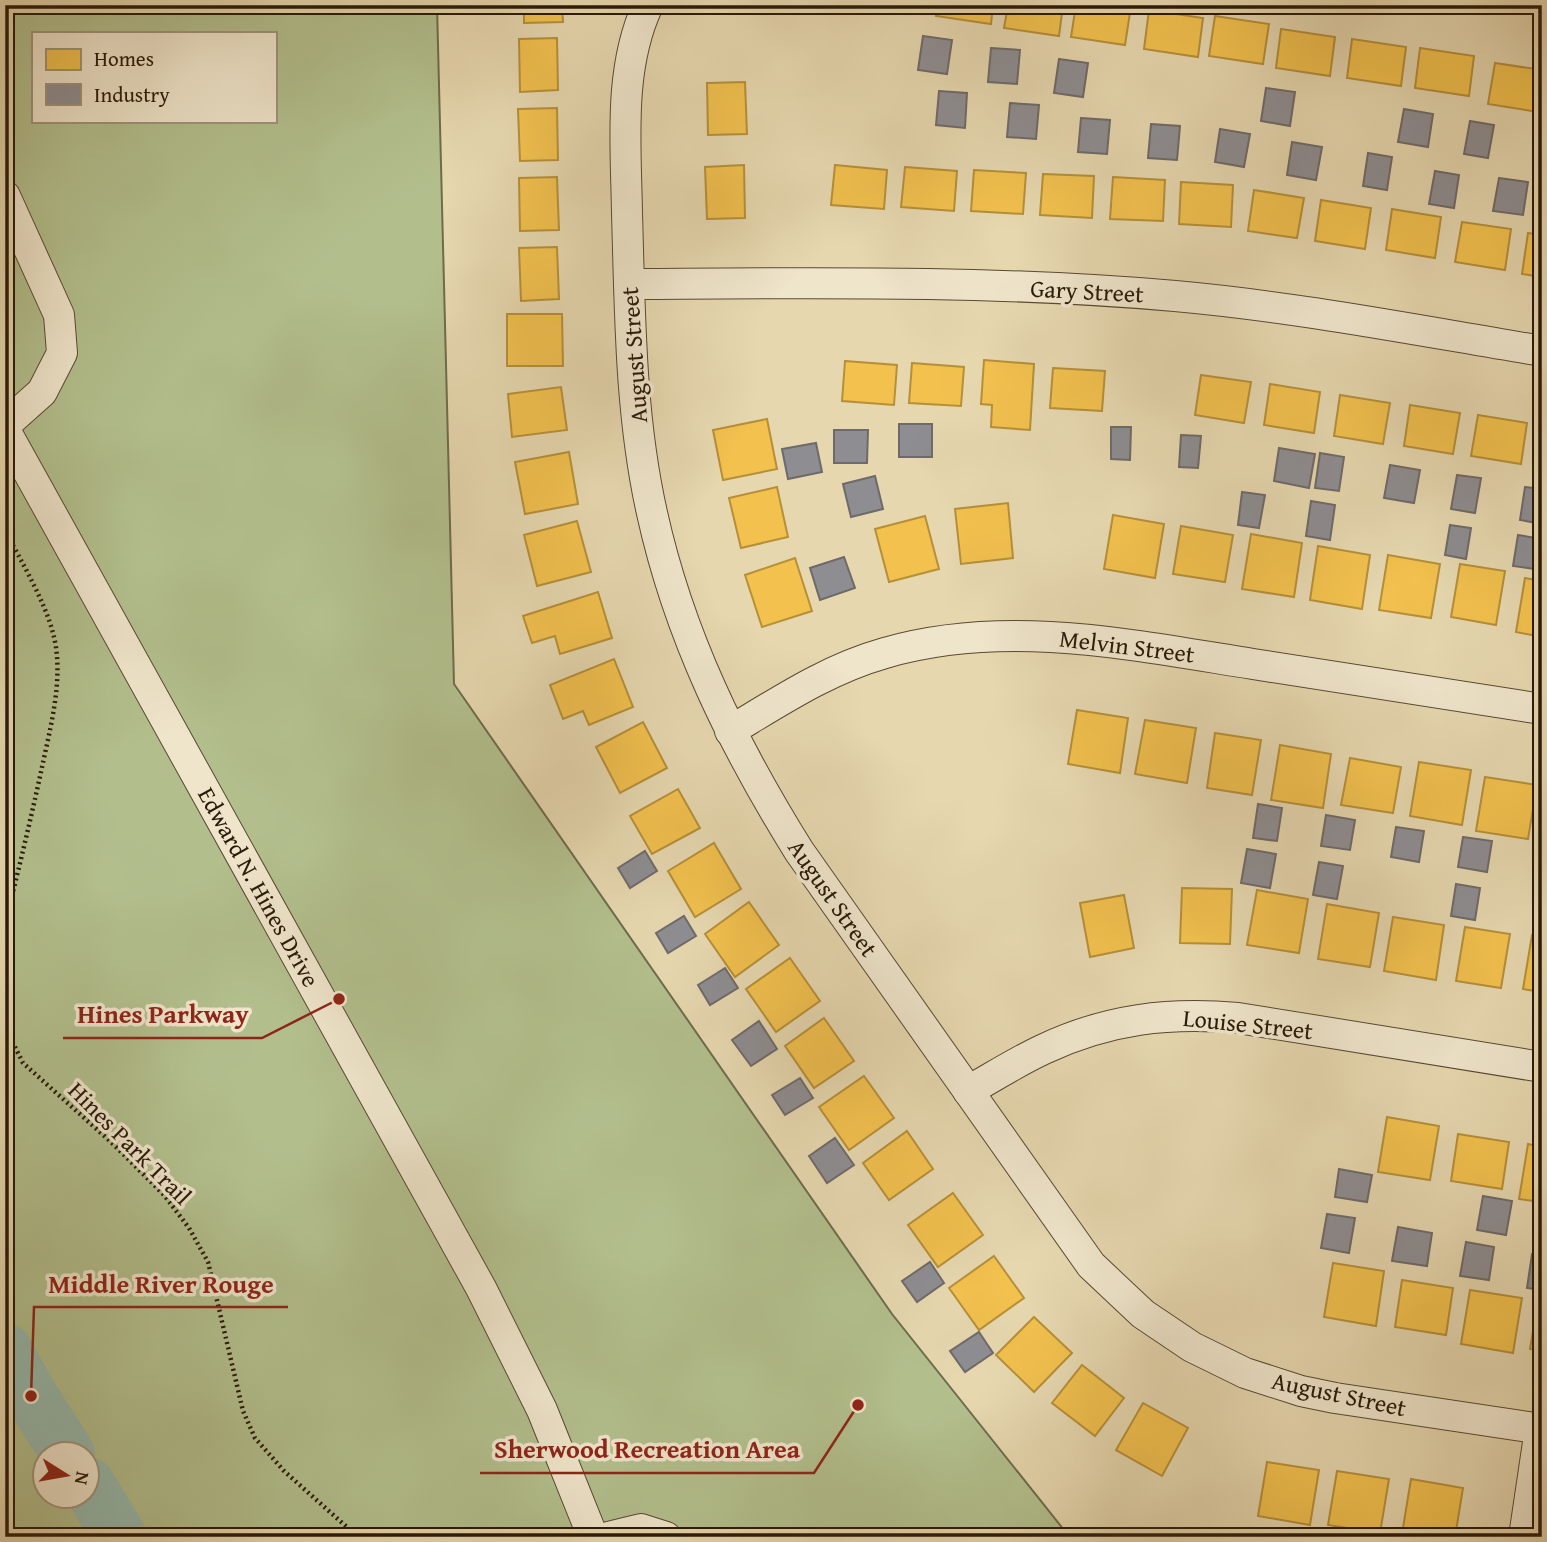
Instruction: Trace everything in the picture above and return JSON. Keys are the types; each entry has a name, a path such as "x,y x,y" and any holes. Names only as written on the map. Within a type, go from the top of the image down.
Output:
{"street":[{"name":"August Street","path":"648,5 632,48 628,75 626,164 635,407 652,513 687,633 730,731 766,799 799,851 1091,1265 1143,1314 1192,1347 1245,1373 1301,1391 1541,1429"},
{"path":"5,196 59,315 62,353 42,392 5,428"},
{"name":"Gary Street","path":"629,285 907,283 1175,296 1299,312 1542,351"},
{"name":"Edward N. Hines Drive","path":"5,428 481,1288 542,1410 593,1537"},
{"name":"Melvin Street","path":"730,731 820,678 851,664 926,643 992,636 1042,636 1122,643 1542,709"},
{"name":"Louise Street","path":"968,1091 1042,1050 1081,1033 1132,1020 1195,1015 1252,1021 1542,1067"},
{"path":"1524,1537 1541,1429"},
{"path":"608,1537 641,1529 666,1537"}],"path":[{"path":"5,531 29,574 53,633 56,687 24,851 5,923"},
{"name":"Hines Park Trail","path":"5,1027 23,1063 111,1142 155,1186 189,1228 208,1262 243,1411 254,1438 284,1471 358,1537"}],"green space":[{"path":"5,5 437,5 454,684 892,1314 1064,1530 1107,1537 5,1537"}],"building: Homes":[{"path":"524,5 562,5 563,22 524,23"},
{"path":"875,5 925,5 924,12"},
{"path":"938,5 993,5 991,24 936,16"},
{"path":"1008,5 1063,5 1059,36 1004,28"},
{"path":"1076,5 1131,6 1125,45 1071,37"},
{"path":"1149,10 1203,18 1198,57 1144,49"},
{"path":"1215,16 1269,24 1263,64 1209,56"},
{"path":"1281,29 1335,37 1330,76 1276,68"},
{"path":"557,38 558,90 520,92 519,39"},
{"path":"1352,39 1406,47 1401,86 1347,78"},
{"path":"1420,48 1474,56 1469,96 1415,88"},
{"path":"1495,63 1542,70 1538,112 1488,104"},
{"path":"745,82 747,134 708,135 707,83"},
{"path":"557,108 558,160 520,161 518,109"},
{"path":"744,165 745,218 707,219 705,167"},
{"path":"835,165 887,170 884,209 831,205"},
{"path":"905,167 957,171 954,211 901,207"},
{"path":"974,170 1026,173 1023,214 971,211"},
{"path":"1043,174 1094,176 1092,218 1040,215"},
{"path":"557,177 559,230 520,231 519,178"},
{"path":"1113,177 1165,180 1163,221 1110,219"},
{"path":"1181,182 1233,185 1231,227 1179,224"},
{"path":"1254,190 1304,198 1297,238 1248,231"},
{"path":"1321,200 1371,208 1365,249 1315,241"},
{"path":"1392,209 1441,217 1435,258 1386,250"},
{"path":"1462,222 1511,229 1505,270 1455,262"},
{"path":"1528,233 1542,235 1542,277 1522,274"},
{"path":"557,247 559,299 521,301 519,248"},
{"path":"507,314 562,314 563,366 507,366"},
{"path":"984,360 1034,364 1030,430 991,427 992,405 981,404"},
{"path":"845,361 897,365 894,405 842,401"},
{"path":"912,363 964,367 961,406 909,403"},
{"path":"1053,368 1105,371 1102,411 1050,408"},
{"path":"1201,375 1251,382 1244,423 1195,415"},
{"path":"1270,384 1320,392 1314,433 1264,425"},
{"path":"561,387 567,430 512,437 508,394"},
{"path":"1340,395 1390,403 1383,444 1334,436"},
{"path":"1410,405 1460,413 1453,454 1404,446"},
{"path":"1478,415 1527,423 1521,464 1471,456"},
{"path":"767,419 777,469 723,480 713,430"},
{"path":"569,452 578,504 525,514 515,462"},
{"path":"777,487 788,537 741,548 729,498"},
{"path":"1008,503 1013,558 961,564 955,509"},
{"path":"1113,515 1164,524 1155,578 1104,569"},
{"path":"925,516 939,569 889,582 875,529"},
{"path":"577,521 591,572 537,586 524,535"},
{"path":"1181,526 1233,535 1225,582 1173,574"},
{"path":"1251,534 1302,543 1294,597 1242,589"},
{"path":"1318,546 1370,555 1362,609 1310,600"},
{"path":"1388,555 1440,564 1431,618 1379,610"},
{"path":"795,558 812,611 762,627 745,575"},
{"path":"1460,564 1505,571 1496,625 1451,617"},
{"path":"1525,578 1542,581 1542,637 1516,632"},
{"path":"598,592 612,638 560,654 555,636 532,643 523,616"},
{"path":"614,659 633,707 589,725 583,711 563,719 550,685"},
{"path":"1077,710 1128,718 1120,773 1068,764"},
{"path":"1145,720 1196,728 1187,783 1135,774"},
{"path":"643,722 667,768 620,793 596,747"},
{"path":"1215,733 1261,740 1252,795 1207,788"},
{"path":"1280,745 1331,754 1323,808 1271,800"},
{"path":"1350,758 1401,767 1393,813 1341,805"},
{"path":"1419,762 1471,770 1462,825 1410,816"},
{"path":"1485,777 1537,785 1528,839 1476,831"},
{"path":"678,789 700,828 652,854 630,816"},
{"path":"714,843 741,889 695,917 668,871"},
{"path":"1182,888 1232,889 1230,944 1180,943"},
{"path":"1257,890 1308,899 1299,953 1247,945"},
{"path":"1124,895 1134,948 1090,957 1080,903"},
{"path":"749,902 779,945 735,977 705,934"},
{"path":"1327,904 1379,913 1370,967 1318,959"},
{"path":"1393,917 1444,925 1436,980 1384,971"},
{"path":"1465,927 1510,934 1501,988 1456,981"},
{"path":"1532,935 1542,936 1542,992 1523,989"},
{"path":"790,958 820,1001 776,1032 746,989"},
{"path":"824,1018 854,1061 814,1088 785,1046"},
{"path":"864,1076 894,1118 849,1150 819,1107"},
{"path":"1387,1117 1439,1126 1430,1180 1378,1172"},
{"path":"907,1131 933,1169 889,1200 863,1163"},
{"path":"1458,1134 1509,1142 1502,1189 1451,1181"},
{"path":"1528,1144 1542,1147 1542,1202 1519,1199"},
{"path":"953,1193 983,1235 938,1267 908,1225"},
{"path":"994,1256 1024,1298 979,1330 949,1288"},
{"path":"1333,1263 1384,1271 1376,1326 1324,1317"},
{"path":"1402,1280 1453,1288 1446,1335 1395,1327"},
{"path":"1470,1290 1522,1298 1513,1353 1461,1344"},
{"path":"1538,1302 1542,1302 1542,1351 1530,1349"},
{"path":"1034,1317 1072,1353 1034,1392 996,1355"},
{"path":"1082,1365 1124,1398 1095,1436 1052,1403"},
{"path":"1143,1403 1188,1428 1162,1476 1116,1450"},
{"path":"1267,1462 1319,1470 1310,1525 1258,1516"},
{"path":"1337,1471 1389,1479 1380,1533 1328,1525"},
{"path":"1411,1479 1463,1488 1455,1537 1402,1534"}],"building: Industry":[{"path":"923,36 952,40 947,74 918,70"},
{"path":"991,48 1020,50 1017,84 988,82"},
{"path":"1059,59 1088,63 1083,97 1054,93"},
{"path":"1266,88 1295,92 1290,126 1261,121"},
{"path":"939,91 967,93 965,128 936,125"},
{"path":"1010,103 1039,105 1036,139 1007,137"},
{"path":"1404,109 1433,114 1428,147 1398,142"},
{"path":"1081,118 1110,120 1107,154 1078,152"},
{"path":"1470,121 1494,125 1488,158 1464,154"},
{"path":"1151,124 1180,126 1177,160 1148,158"},
{"path":"1220,129 1250,134 1244,167 1215,162"},
{"path":"1538,133 1542,134 1542,165 1533,163"},
{"path":"1292,142 1322,147 1316,180 1287,175"},
{"path":"1368,153 1392,157 1387,190 1363,186"},
{"path":"1435,171 1459,175 1454,208 1429,204"},
{"path":"1499,178 1528,182 1523,215 1493,211"},
{"path":"899,424 932,424 932,457 899,457"},
{"path":"1111,427 1131,427 1130,460 1111,459"},
{"path":"834,430 868,430 867,463 834,463"},
{"path":"1181,435 1201,436 1198,468 1179,467"},
{"path":"816,443 822,472 788,479 782,449"},
{"path":"1279,448 1315,454 1309,488 1274,481"},
{"path":"1320,453 1344,457 1339,491 1315,488"},
{"path":"1390,465 1420,470 1414,503 1384,498"},
{"path":"1457,475 1481,478 1475,513 1451,509"},
{"path":"875,476 883,509 851,517 843,484"},
{"path":"1525,487 1542,489 1542,524 1520,520"},
{"path":"1242,492 1265,495 1259,528 1238,525"},
{"path":"1311,501 1335,505 1330,540 1306,536"},
{"path":"1450,525 1471,528 1466,559 1445,555"},
{"path":"1518,535 1542,539 1542,570 1513,566"},
{"path":"844,557 855,588 820,600 810,568"},
{"path":"1258,804 1282,808 1277,841 1253,838"},
{"path":"1326,815 1355,820 1350,850 1321,846"},
{"path":"1396,827 1424,831 1419,862 1391,857"},
{"path":"1463,837 1492,841 1487,872 1458,867"},
{"path":"1247,849 1276,854 1270,888 1241,883"},
{"path":"645,851 657,871 630,888 618,868"},
{"path":"1319,862 1343,866 1337,899 1313,895"},
{"path":"1456,884 1480,888 1475,920 1451,916"},
{"path":"684,916 696,936 668,953 656,933"},
{"path":"725,968 738,988 710,1005 698,985"},
{"path":"759,1021 777,1049 751,1066 732,1040"},
{"path":"800,1078 813,1098 785,1115 772,1095"},
{"path":"835,1138 854,1165 827,1183 809,1156"},
{"path":"1339,1169 1372,1175 1367,1202 1335,1197"},
{"path":"1483,1196 1512,1201 1506,1235 1477,1230"},
{"path":"1327,1214 1355,1218 1349,1253 1321,1248"},
{"path":"1398,1227 1432,1233 1427,1266 1392,1261"},
{"path":"1466,1242 1494,1247 1489,1280 1460,1276"},
{"path":"1532,1254 1542,1255 1542,1290 1527,1288"},
{"path":"930,1262 944,1283 917,1302 902,1281"},
{"path":"979,1332 993,1353 965,1372 950,1351"}],"waterway":[{"path":"5,1350 59,1440"},
{"path":"102,1507 120,1537"}],"place":[{"name":"Hines Parkway","path":"339,999"},
{"name":"Middle River Rouge","path":"31,1396"},
{"name":"Sherwood Recreation Area","path":"858,1405"}]}
